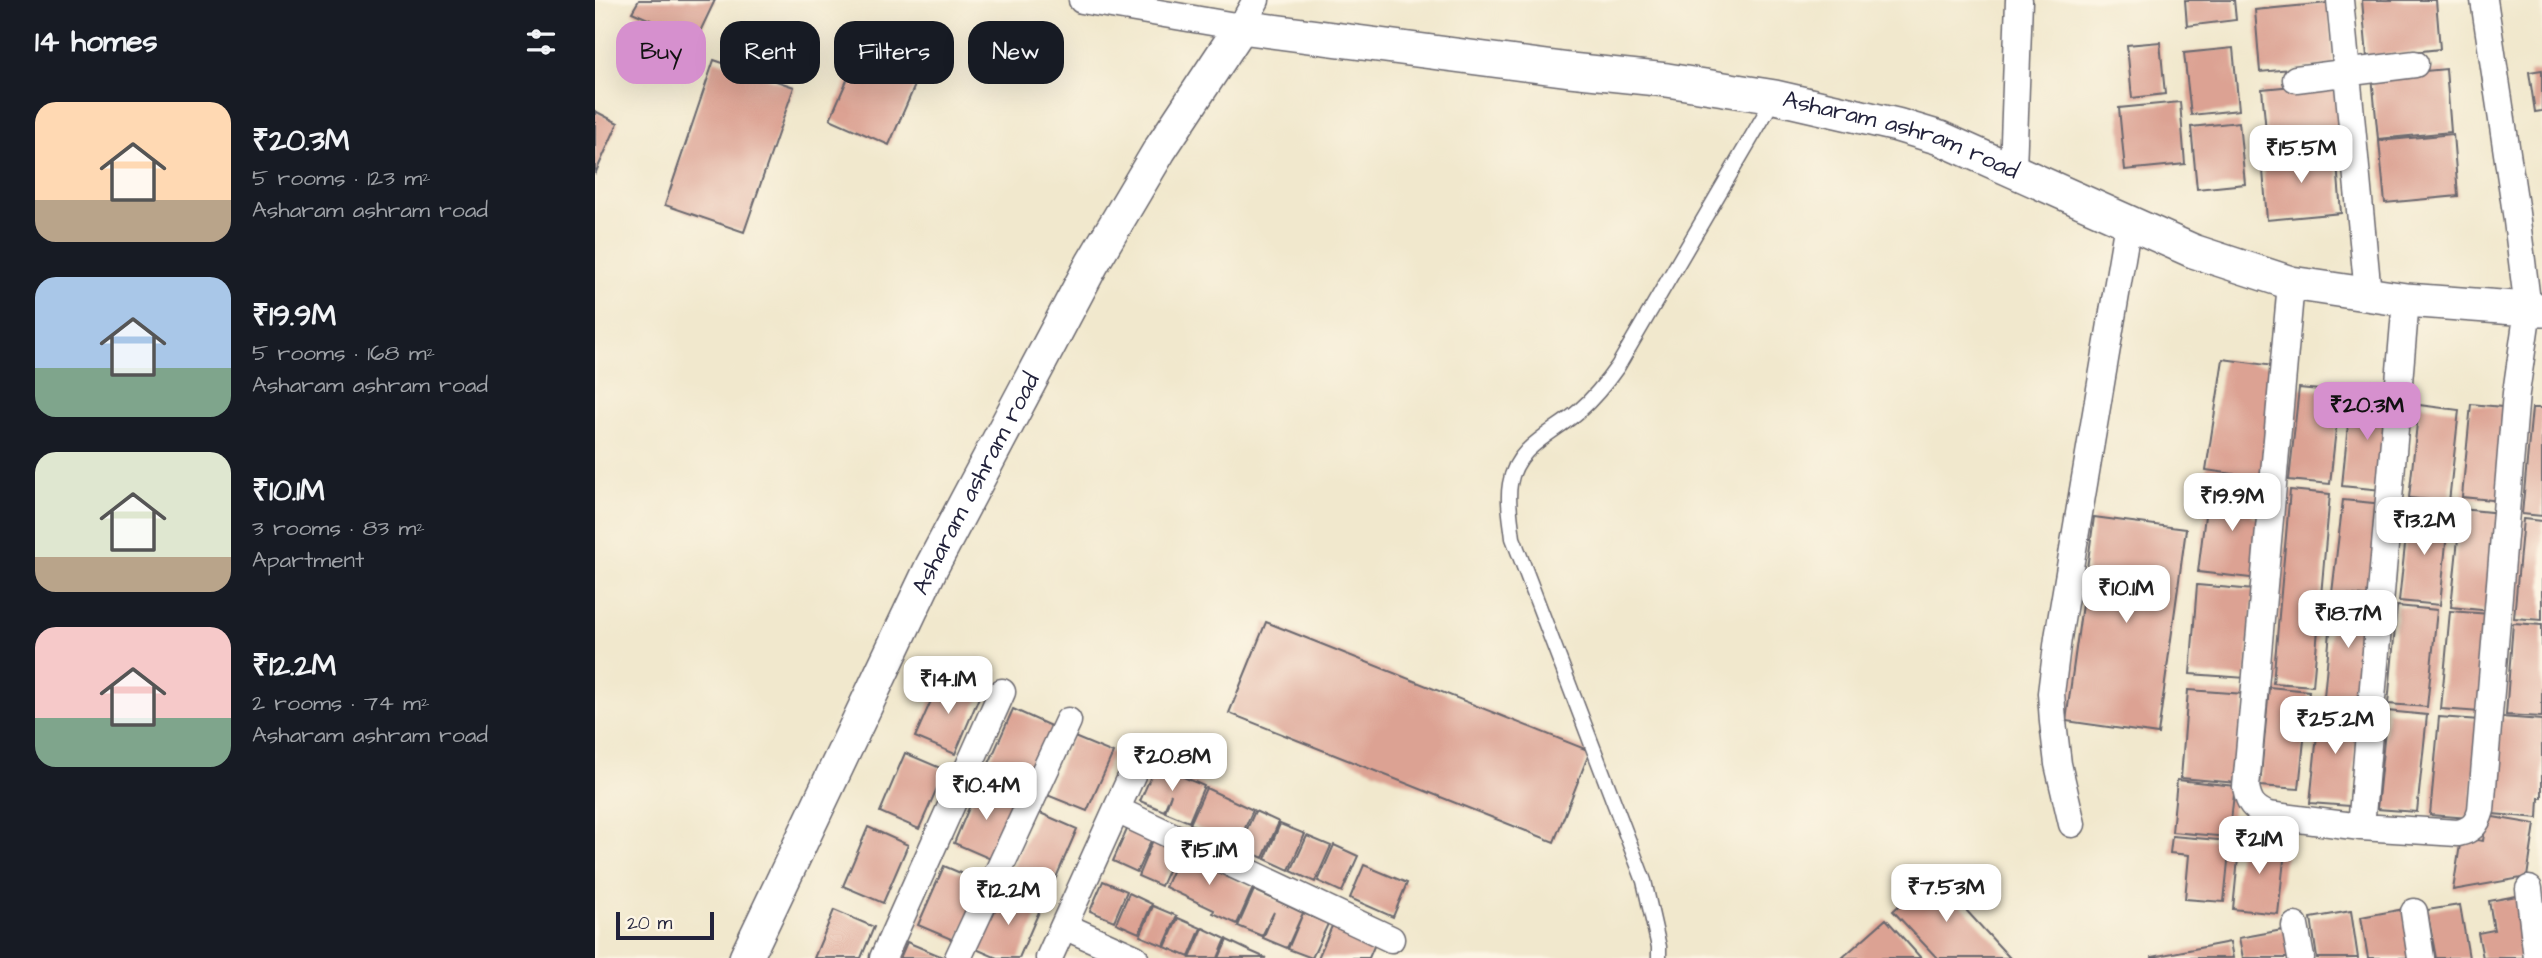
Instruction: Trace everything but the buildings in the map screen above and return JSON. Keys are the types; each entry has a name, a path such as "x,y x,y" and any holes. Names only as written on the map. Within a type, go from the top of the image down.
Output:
{"street":[{"name":"Asharam ashram road","path":"1082,0 1248,14 1570,70 1667,80 1775,97 1907,128 1951,142 2193,251 2291,283 2406,300 2535,310"},
{"path":"2013,170 2019,0"},
{"path":"2340,0 2368,294"},
{"path":"2291,283 2246,787 2249,802 2268,815 2361,827 2458,833 2470,830 2479,819 2516,393 2535,310 2516,213 2484,0"},
{"name":"Asharam ashram road","path":"746,958 920,591 984,467 1092,264 1159,151 1248,14"},
{"path":"2296,79 2414,64"},
{"path":"2072,824 2058,764 2051,692 2127,223"},
{"path":"2361,827 2406,300"},
{"path":"883,958 1002,692"},
{"path":"958,958 1068,721"},
{"path":"1049,958 1142,753"},
{"path":"1117,810 1391,939"},
{"path":"2529,889 2537,958"},
{"path":"2414,912 2421,958"},
{"path":"1064,926 1135,958"},
{"path":"2295,926 2301,958"}],"lane":[{"path":"1659,958 1659,947 1644,881 1513,538 1509,506 1510,482 1518,461 1534,443 1578,412 1600,390 1618,366 1775,97"}]}
